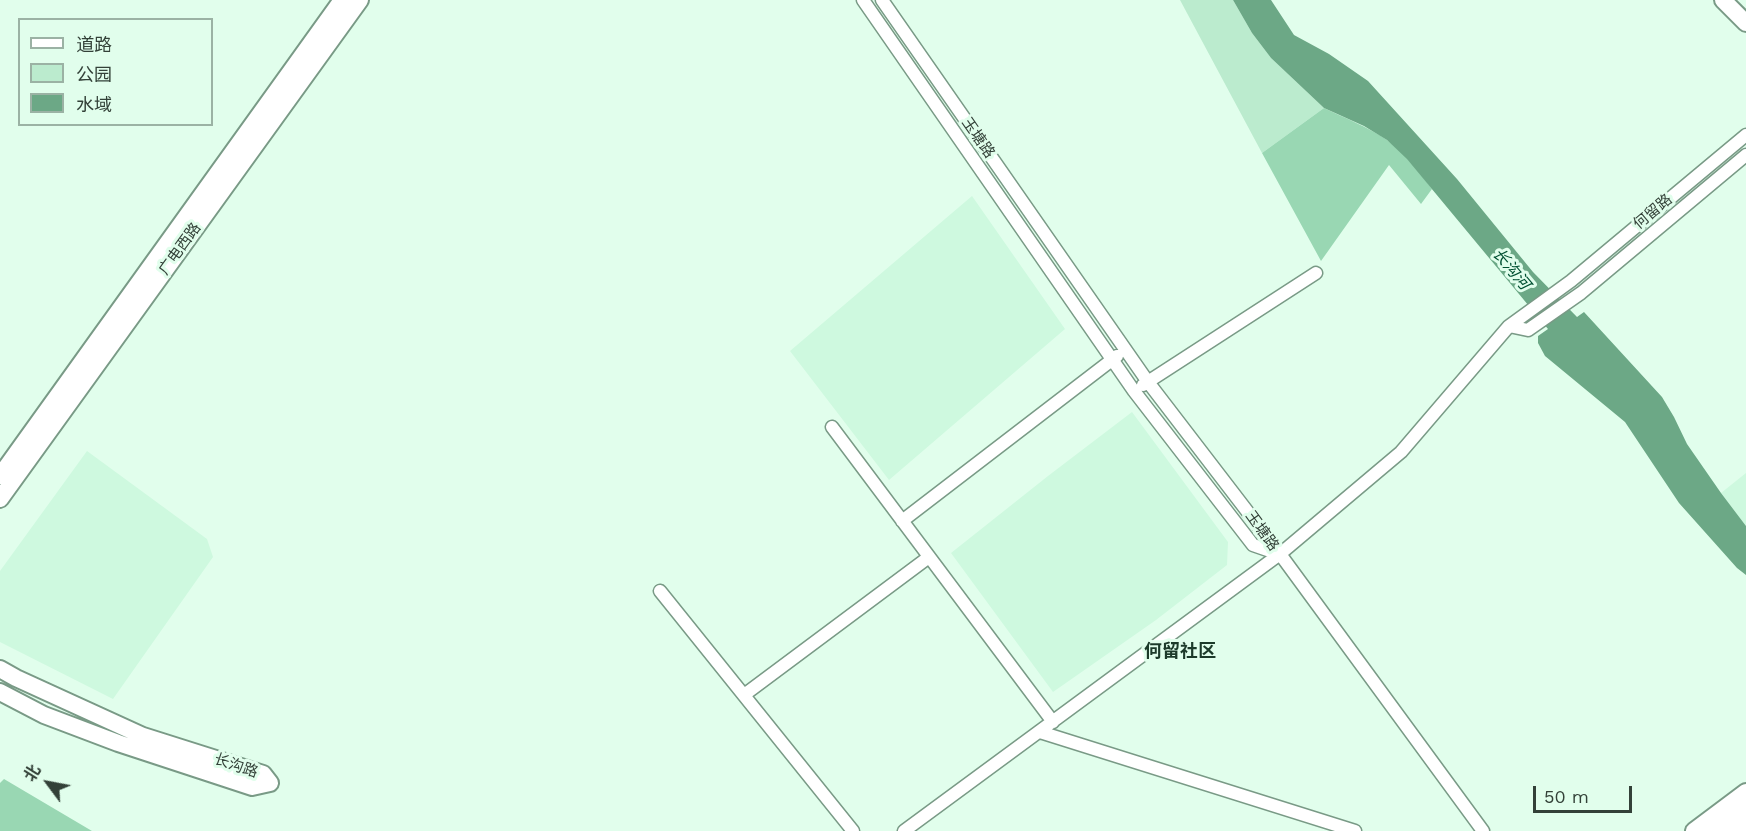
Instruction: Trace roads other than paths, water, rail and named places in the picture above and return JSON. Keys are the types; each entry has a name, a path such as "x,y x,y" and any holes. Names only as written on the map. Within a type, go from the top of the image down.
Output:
{"highway":[{"path":"1714,831 1746,808"}],"main road":[{"name":"广电西路","path":"0,476 342,0"},
{"name":"广电西路","path":"0,499 360,0"},
{"path":"1724,0 1746,23"},
{"name":"长沟路","path":"0,669 143,736 263,774 270,783 252,787 118,743 44,716 0,692"},
{"path":"1694,831 1746,792"},
{"path":"1737,831 1746,824"}],"street":[{"name":"玉塘路","path":"863,0 1134,391 1253,545 1280,554"},
{"name":"玉塘路","path":"882,0 1148,382 1280,554"},
{"name":"何留路","path":"1509,326 1560,289 1746,135"},
{"name":"何留路","path":"1509,326 1532,327 1570,301 1746,155"},
{"path":"1134,391 1316,273"},
{"path":"904,831 1280,554 1401,452 1509,326"},
{"path":"902,521 1125,349"},
{"path":"832,427 1053,722"},
{"path":"1280,554 1483,831"},
{"path":"744,695 929,557"},
{"path":"660,591 853,831"},
{"path":"1040,732 1355,831"}],"water":[{"name":"长沟河","path":"1233,0 1271,0 1294,35 1329,54 1368,81 1457,179 1533,272 1577,317 1584,312 1662,397 1687,444 1746,526 1746,575 1737,568 1679,503 1625,422 1545,356 1538,343 1538,336 1548,329 1407,159 1387,140 1364,126 1324,108 1271,58 1252,33"}],"district":[{"name":"何留社区","path":"1180,652"}]}
